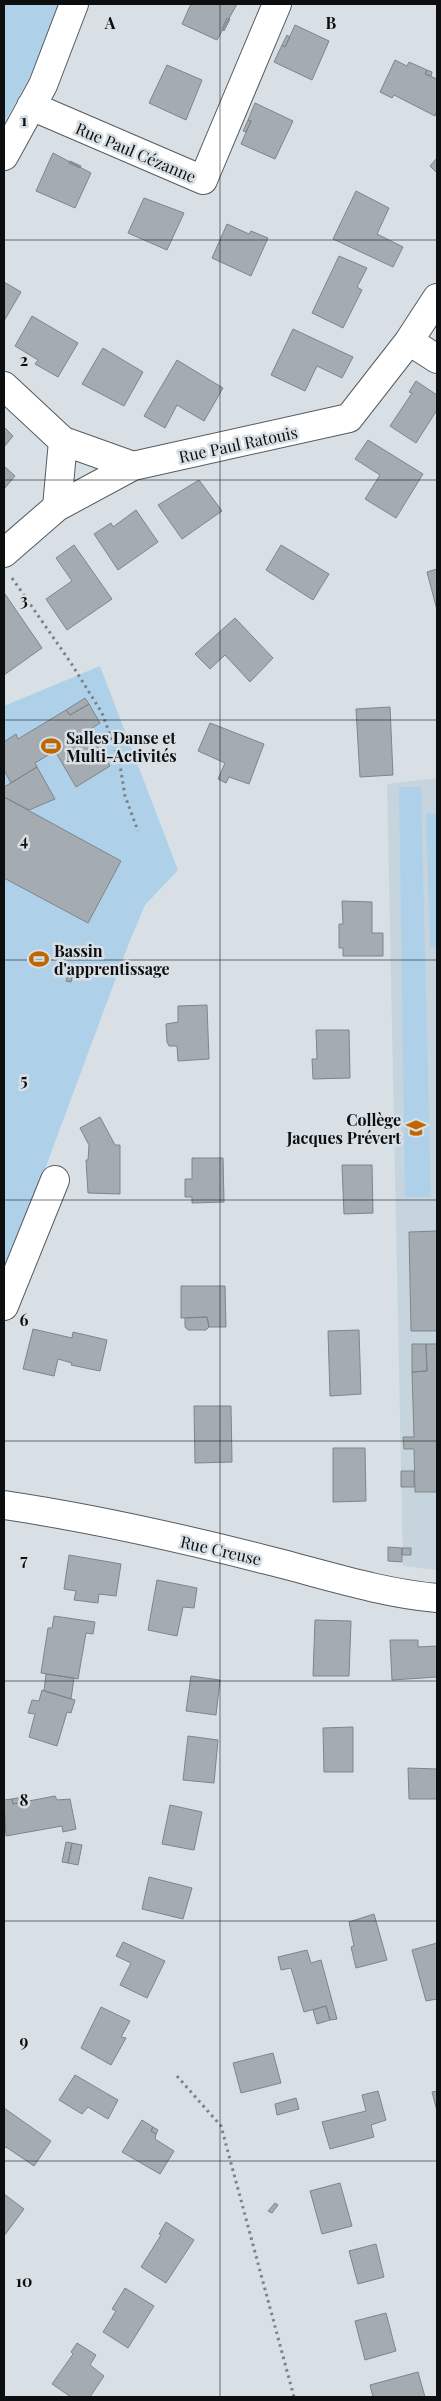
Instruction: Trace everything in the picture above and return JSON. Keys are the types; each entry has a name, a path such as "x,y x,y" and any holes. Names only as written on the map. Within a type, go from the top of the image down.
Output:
{"street":[{"path":"4,156 43,85 74,4"},
{"name":"Rue Paul Cézanne","path":"31,106 203,180 278,4"},
{"name":"Rue Paul Ratouis","path":"7,563 57,507 133,466 349,418 409,342 437,298"},
{"path":"409,342 437,359"},
{"path":"4,386 63,442 133,466"},
{"path":"57,507 63,442"},
{"path":"4,1306 54,1180"},
{"name":"Rue Creuse","path":"4,1505 60,1514 268,1560 381,1588 437,1598"}],"path":[{"path":"7,563 102,713 119,759 125,796 138,831"},
{"path":"178,2076 221,2126 294,2397"}],"shaded area":[{"path":"4,4 59,4 32,73 4,123"},
{"path":"100,666 178,870 145,905 129,943 10,1263 4,1263 4,706"},
{"name":"Collège Jacques Prévert","path":"437,778 437,1570 403,1566 387,784"},
{"path":"399,787 421,787 431,1197 405,1197"},
{"path":"426,813 437,814 437,947 430,948"}],"building":[{"path":"191,4 237,4 217,40 182,24"},
{"path":"227,18 230,19 224,31 222,29"},
{"path":"295,25 329,41 312,80 274,62 282,45 285,47"},
{"path":"287,35 290,37 285,47 282,45"},
{"path":"395,60 407,66 409,62 427,70 425,74 437,79 437,110 435,116 394,95 392,98 380,92"},
{"path":"167,65 202,80 186,120 149,103"},
{"path":"427,70 432,72 431,76 425,74"},
{"path":"255,103 293,121 275,159 241,144 251,121 248,120"},
{"path":"248,120 251,121 246,132 243,131"},
{"path":"53,153 91,173 75,208 36,191"},
{"path":"437,158 437,173 430,166"},
{"path":"70,161 81,166 80,168 69,163"},
{"path":"356,191 389,208 377,234 403,247 393,267 333,239"},
{"path":"144,198 184,213 167,250 128,233"},
{"path":"227,224 249,234 251,231 268,238 251,276 212,258"},
{"path":"339,256 367,268 357,287 362,290 343,328 312,313"},
{"path":"4,282 21,292 4,321"},
{"path":"32,316 78,343 58,377 35,364 38,360 15,346"},
{"path":"293,329 353,357 342,378 317,366 305,391 271,375"},
{"path":"103,348 143,372 124,406 82,384"},
{"path":"177,360 223,388 204,421 177,405 165,428 144,416"},
{"path":"416,381 437,395 437,410 416,443 390,426 412,393 409,392"},
{"path":"4,427 13,436 4,447"},
{"path":"368,440 423,474 396,518 365,499 380,475 355,459"},
{"path":"4,466 15,476 4,489"},
{"path":"199,480 222,511 182,539 158,505"},
{"path":"136,510 158,542 118,570 94,534 111,523 113,527"},
{"path":"74,545 112,599 67,630 46,599 72,581 56,558"},
{"path":"281,545 329,574 313,600 266,570"},
{"path":"437,569 437,610 427,572"},
{"path":"4,595 42,648 4,675"},
{"path":"235,618 273,658 250,682 225,655 210,669 195,654"},
{"path":"85,698 89,704 70,715 66,710"},
{"name":"Salles Danse et Multi-Activités","path":"89,704 100,723 88,731 110,766 76,787 55,751 35,763 37,767 11,783 4,770 4,742 16,734 18,739 66,710 70,715"},
{"path":"390,707 393,775 360,777 356,709"},
{"path":"210,723 264,744 249,784 229,777 226,783 218,779 225,763 198,751"},
{"path":"37,767 55,799 29,810 4,797 4,787"},
{"path":"4,797 121,861 88,923 4,878"},
{"path":"342,901 372,902 372,933 383,933 383,956 343,956 343,948 339,948 339,924 343,924"},
{"path":"70,971 74,971 71,982 66,981"},
{"path":"207,1005 209,1059 178,1061 177,1046 169,1046 167,1042 166,1024 178,1022 178,1006"},
{"path":"316,1030 349,1030 350,1078 313,1079 312,1059 317,1059"},
{"path":"100,1117 115,1145 120,1145 120,1194 88,1193 86,1160 88,1160 89,1145 80,1128"},
{"path":"192,1158 223,1158 224,1202 192,1203 192,1197 185,1197 185,1179 192,1179"},
{"path":"342,1165 372,1165 373,1213 344,1214"},
{"path":"437,1231 437,1331 411,1331 409,1232"},
{"path":"181,1286 225,1286 226,1327 209,1327 207,1317 181,1318"},
{"path":"207,1317 209,1327 206,1330 188,1330 185,1327 185,1318"},
{"path":"33,1329 72,1338 73,1332 107,1340 100,1371 71,1365 72,1363 58,1359 54,1376 23,1369"},
{"path":"359,1330 361,1394 330,1396 328,1331"},
{"path":"412,1344 426,1344 427,1371 412,1372"},
{"path":"426,1344 437,1344 437,1492 415,1492 414,1449 404,1449 403,1437 414,1437 412,1372 427,1371"},
{"path":"194,1406 231,1406 232,1462 195,1463"},
{"path":"333,1448 365,1448 366,1501 333,1502"},
{"path":"401,1471 414,1471 414,1487 401,1487"},
{"path":"388,1547 402,1548 402,1562 388,1561"},
{"path":"402,1548 411,1548 411,1555 402,1555"},
{"path":"69,1555 121,1564 116,1596 99,1594 98,1603 74,1600 76,1591 64,1589"},
{"path":"157,1580 197,1588 194,1608 183,1607 177,1636 148,1630"},
{"path":"54,1616 95,1622 93,1634 86,1633 78,1679 41,1673 48,1628 52,1628"},
{"path":"315,1620 351,1621 349,1676 313,1676"},
{"path":"390,1640 418,1640 418,1647 437,1646 437,1677 392,1680"},
{"path":"46,1674 74,1678 71,1699 44,1691"},
{"path":"191,1676 220,1680 216,1715 186,1711"},
{"path":"42,1690 75,1700 71,1713 67,1712 57,1746 29,1737 35,1714 28,1713 32,1700 39,1701"},
{"path":"353,1727 353,1772 324,1772 323,1728"},
{"path":"188,1736 218,1740 214,1783 183,1780"},
{"path":"408,1768 437,1769 437,1799 409,1799"},
{"path":"55,1796 57,1800 70,1799 76,1829 63,1832 62,1826 6,1836 4,1800 12,1799 13,1804"},
{"path":"22,1797 23,1802 13,1804 12,1799"},
{"path":"170,1805 202,1812 194,1850 162,1844"},
{"path":"66,1842 72,1843 68,1863 62,1862"},
{"path":"72,1843 82,1845 78,1865 68,1863"},
{"path":"149,1877 192,1888 183,1919 142,1909"},
{"path":"374,1914 387,1960 356,1968 351,1947 354,1946 349,1922"},
{"path":"123,1942 165,1961 147,1998 120,1985 131,1963 116,1956"},
{"path":"437,1943 437,1999 426,2001 412,1950"},
{"path":"307,1950 311,1963 321,1960 337,2019 330,2020 326,2006 304,2012 291,1968 281,1970 278,1957"},
{"path":"326,2006 330,2020 317,2024 313,2010"},
{"path":"101,2007 130,2021 121,2037 126,2038 111,2065 81,2048"},
{"path":"273,2053 281,2083 241,2093 233,2063"},
{"path":"75,2075 118,2100 108,2119 88,2107 82,2114 59,2100"},
{"path":"378,2091 386,2120 371,2125 374,2137 330,2149 322,2122 366,2111 362,2095"},
{"path":"437,2091 437,2111 432,2092"},
{"path":"296,2098 299,2109 277,2115 275,2104"},
{"path":"4,2108 51,2141 34,2166 6,2147 4,2149"},
{"path":"142,2120 153,2127 151,2131 156,2134 155,2139 174,2151 160,2174 122,2152"},
{"path":"153,2127 158,2130 156,2134 151,2131"},
{"path":"340,2183 352,2226 322,2234 310,2191"},
{"path":"4,2194 24,2209 4,2236"},
{"path":"275,2203 278,2205 272,2213 268,2211"},
{"path":"166,2222 194,2240 166,2283 141,2267 161,2235 159,2234"},
{"path":"376,2244 384,2277 358,2284 349,2251"},
{"path":"125,2288 154,2306 128,2348 103,2332 116,2311 112,2309"},
{"path":"386,2313 396,2351 365,2360 355,2321"},
{"path":"77,2343 96,2355 90,2365 104,2376 90,2397 71,2397 52,2384 73,2354 71,2352"},
{"path":"418,2372 425,2397 373,2397 370,2385"}],"place":[{"name":"Salles Danse et Multi-Activités","path":"51,746"},
{"name":"Bassin d'apprentissage","path":"39,959"},
{"name":"Collège Jacques Prévert","path":"416,1128"}]}
